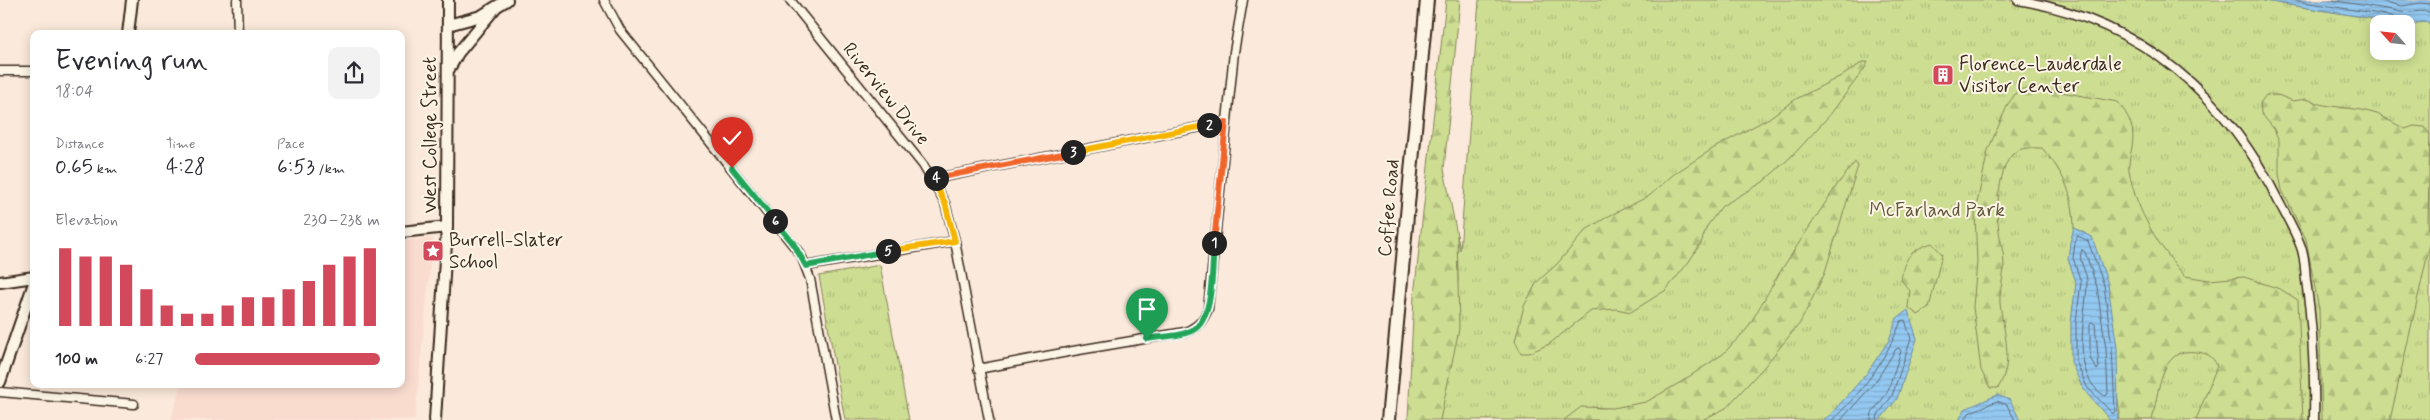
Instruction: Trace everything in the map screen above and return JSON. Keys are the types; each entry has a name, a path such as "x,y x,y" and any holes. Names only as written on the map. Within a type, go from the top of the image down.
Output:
{"main road":[{"name":"Coffee Road","path":"1388,420 1427,0"}],"street":[{"path":"128,30 132,0"},
{"path":"237,0 238,30"},
{"name":"West College Street","path":"435,420 447,227 448,0"},
{"path":"448,25 481,16 507,0"},
{"path":"604,0 620,30 793,243 806,266 836,420"},
{"name":"Riverview Drive","path":"790,0 932,178 945,203 955,241 989,420"},
{"path":"978,369 1185,332 1199,324 1208,309 1226,122 1234,52 1243,0"},
{"path":"2018,0 2079,14 2133,39 2169,63 2196,86 2226,117 2268,178 2302,248 2311,313 2314,420"},
{"path":"449,70 458,53 496,7"},
{"path":"0,72 30,72"},
{"path":"932,178 1226,122"},
{"path":"405,232 447,227"},
{"path":"806,266 955,241"},
{"path":"0,282 30,278"},
{"path":"0,382 30,295"},
{"path":"0,392 134,404"}],"shaded area":[{"path":"433,238 415,420 171,420 180,388 405,388 405,241"}],"green space":[{"path":"1446,0 1460,0 1444,169 1457,235 1459,329 1440,420 1408,420 1414,296"},
{"name":"McFarland Park","path":"1479,0 2259,0 2370,18 2370,60 2415,60 2415,24 2422,22 2430,23 2430,420 1440,420 1458,280 1457,235 1460,250"},
{"path":"1863,62 1868,62 1865,68 1829,116 1795,153 1763,182 1722,206 1707,226 1701,243 1688,263 1666,290 1631,312 1616,309 1591,311 1549,344 1529,353 1521,353 1515,341 1524,306 1537,282 1557,264 1586,230 1649,196 1674,174 1714,148 1769,118 1796,99 1845,74"},
{"path":"2032,87 2118,102 2129,119 2133,131 2129,169 2137,200 2158,241 2185,276 2209,280 2244,277 2280,289 2298,300 2303,420 2196,420 2217,366 2214,360 2203,353 2184,352 2174,356 2163,374 2152,420 2118,420 2120,414 2092,237 2074,228 2070,194 2057,167 2042,148 2027,148 2016,151 2009,159 2002,176 1998,197 1999,228 2004,260 2000,303 2007,357 2003,378 1998,388 1990,388 1981,370 1973,307 1977,262 1975,213 1988,150 2008,104 2018,90"},
{"path":"2266,95 2278,95 2293,101 2306,99 2324,105 2362,110 2377,114 2405,129 2414,126 2424,127 2430,134 2428,221 2430,244 2390,420 2322,420 2319,310 2306,239 2282,190 2279,174 2279,141 2274,129 2261,113 2260,103"},
{"path":"1855,162 1858,166 1824,275 1800,323 1763,368 1726,408 1702,420 1564,420 1581,407 1613,408 1646,402 1681,382 1723,354 1747,329 1780,272 1837,185"},
{"path":"1932,243 1942,254 1929,308 1918,315 1908,307 1910,291 1901,280 1902,272 1907,260 1914,252"},
{"path":"880,265 909,420 845,420 819,276"}],"water":[{"path":"2259,0 2430,0 2430,23 2422,22 2415,24 2415,15 2370,15 2370,18"},
{"path":"2074,228 2092,237 2108,284 2117,348 2118,420 2110,420 2083,389 2071,362 2071,322 2076,282 2068,259"},
{"path":"1908,310 1917,339 1897,399 1880,420 1823,420 1830,415 1867,373 1889,340 1897,318"},
{"path":"1997,395 2010,400 2020,420 1959,420 1965,409"}],"place":[{"name":"Florence-Lauderdale Visitor Center","path":"1943,75"},
{"name":"Burrell-Slater School","path":"433,251"}],"route":[{"path":"732,168 793,243 806,266 955,241 945,203 932,178 1226,122 1208,309 1203,320 1195,328 1185,332 1147,339"}]}
